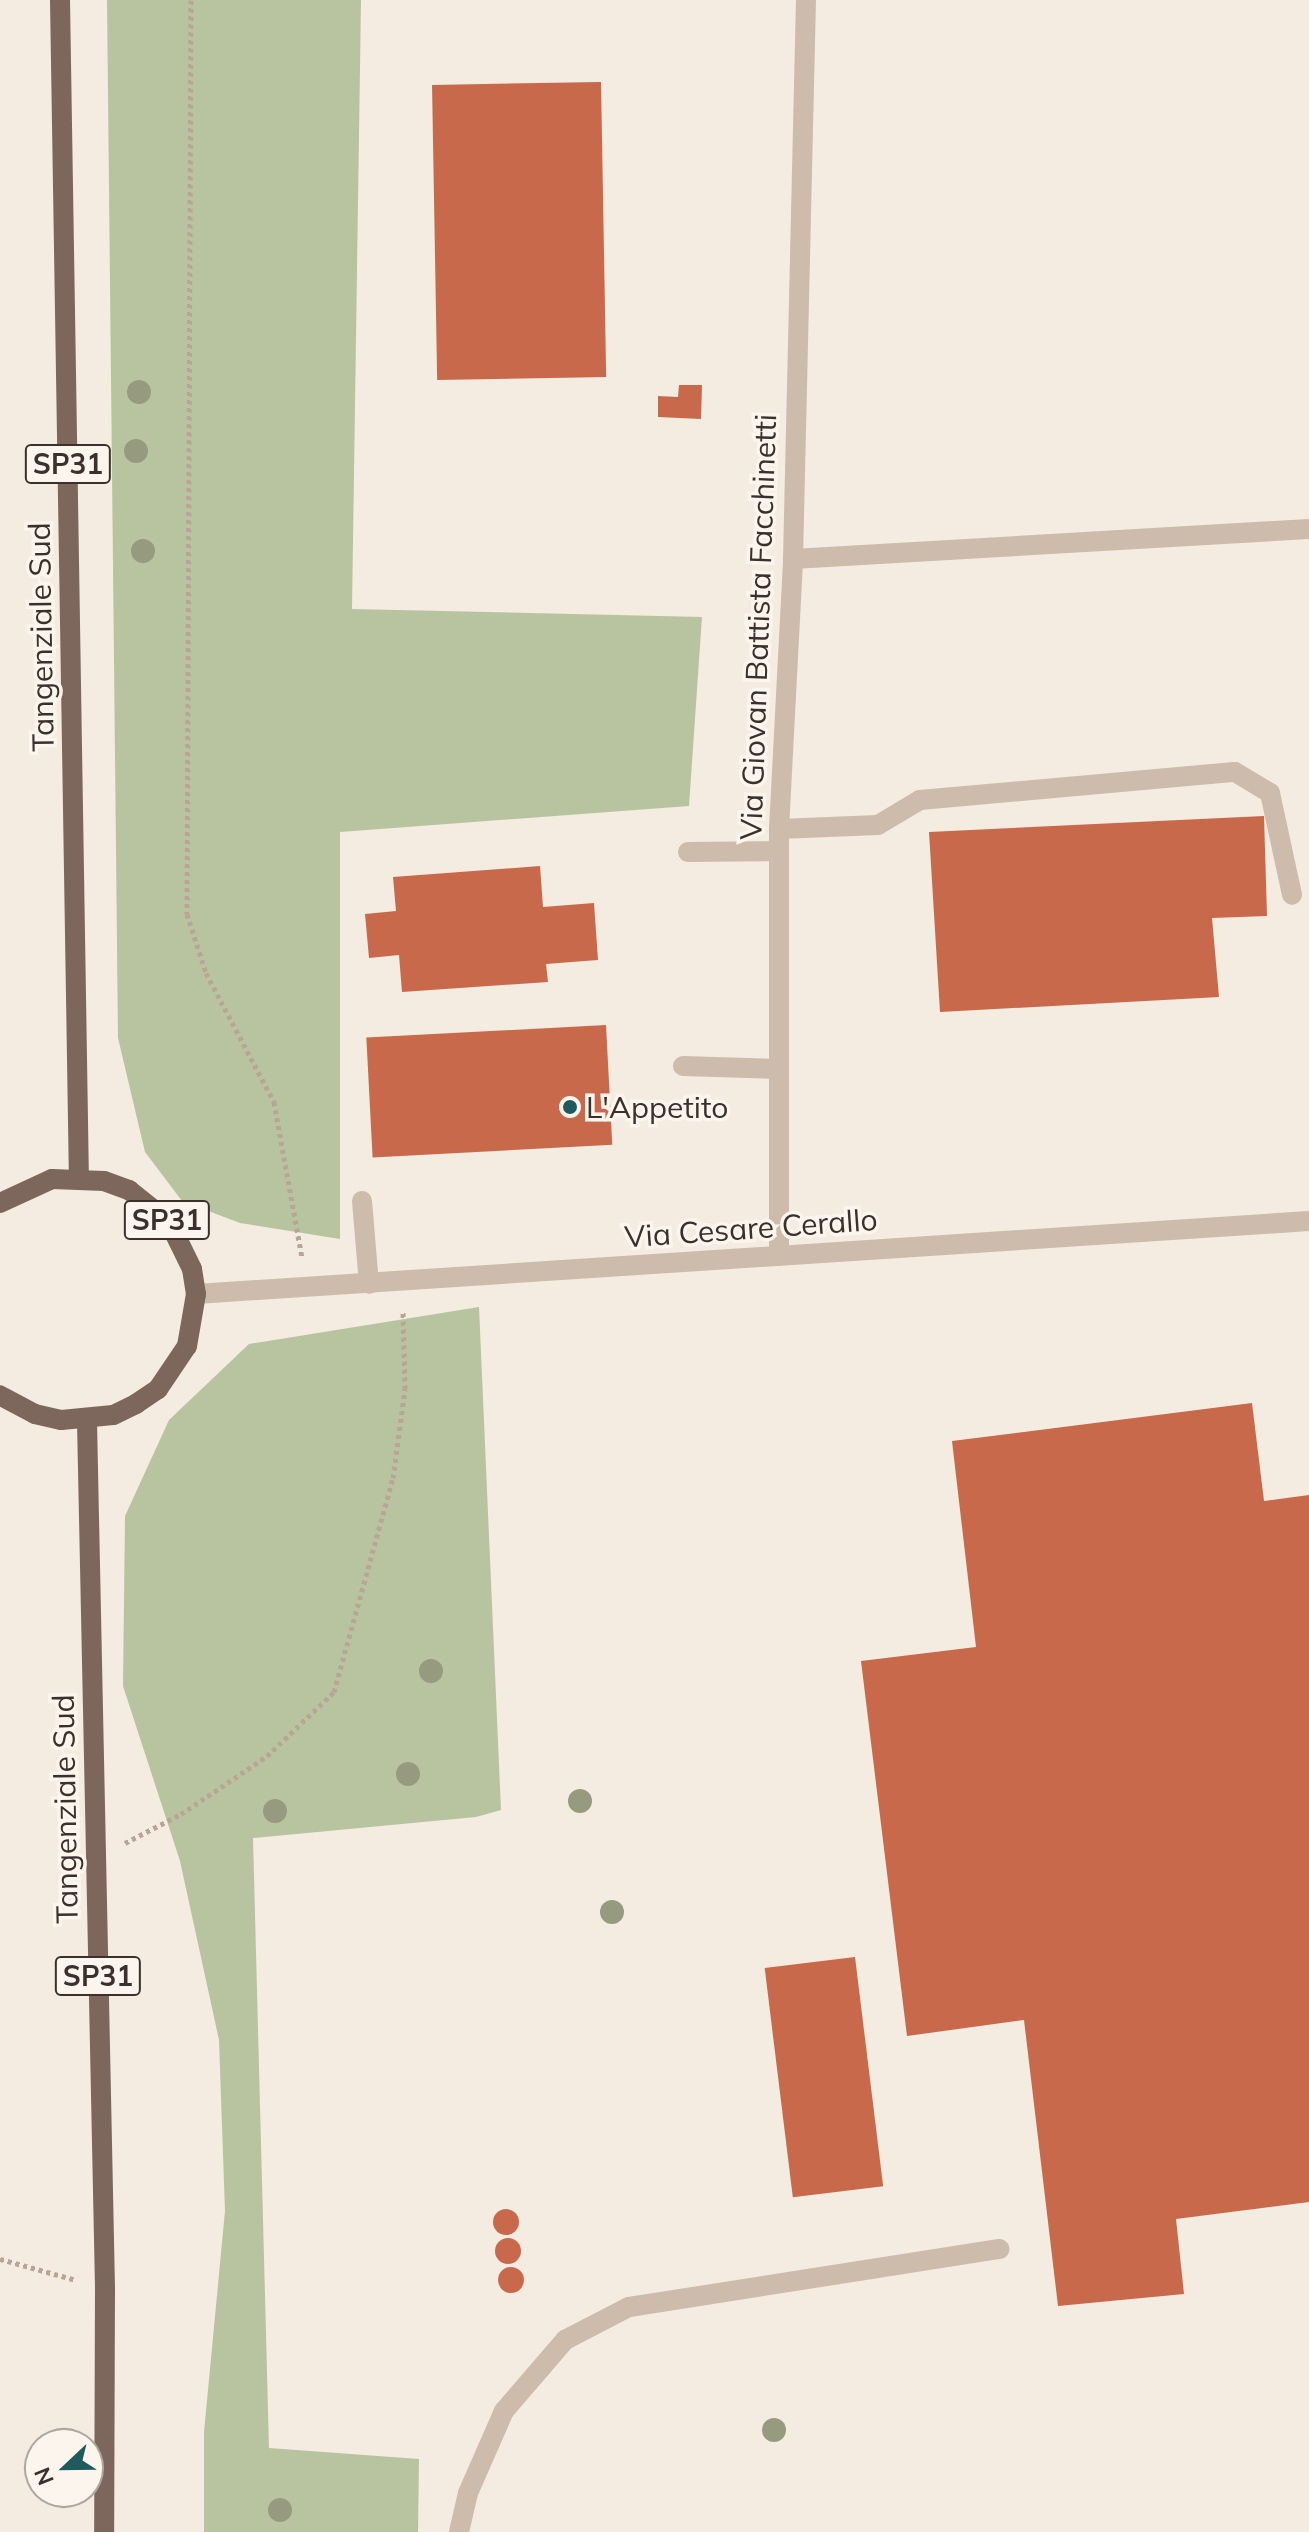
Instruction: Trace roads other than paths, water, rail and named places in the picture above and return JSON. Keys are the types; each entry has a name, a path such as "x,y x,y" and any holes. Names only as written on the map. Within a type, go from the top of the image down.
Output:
{"main road":[{"name":"Tangenziale Sud","path":"60,0 79,1177"},
{"name":"SP31","path":"0,1203 27,1187 79,1177 129,1190 169,1222 183,1244 196,1294 187,1346 158,1389 113,1415 87,1421 35,1414 0,1395"},
{"name":"Tangenziale Sud","path":"87,1421 105,2288 104,2532"}],"street":[{"name":"Via Giovan Battista Facchinetti","path":"779,1256 779,829 793,559 806,0"},
{"path":"793,559 1309,529"},
{"path":"779,829 878,825 920,800 1235,772 1270,793 1292,895"},
{"path":"688,852 779,851"},
{"path":"683,1066 779,1069"},
{"path":"362,1201 369,1284"},
{"name":"Via Cesare Cerallo","path":"196,1294 1309,1221"},
{"path":"459,2532 468,2493 504,2411 565,2340 629,2307 999,2249"}],"place":[{"name":"L'Appetito","path":"570,1107"}]}
